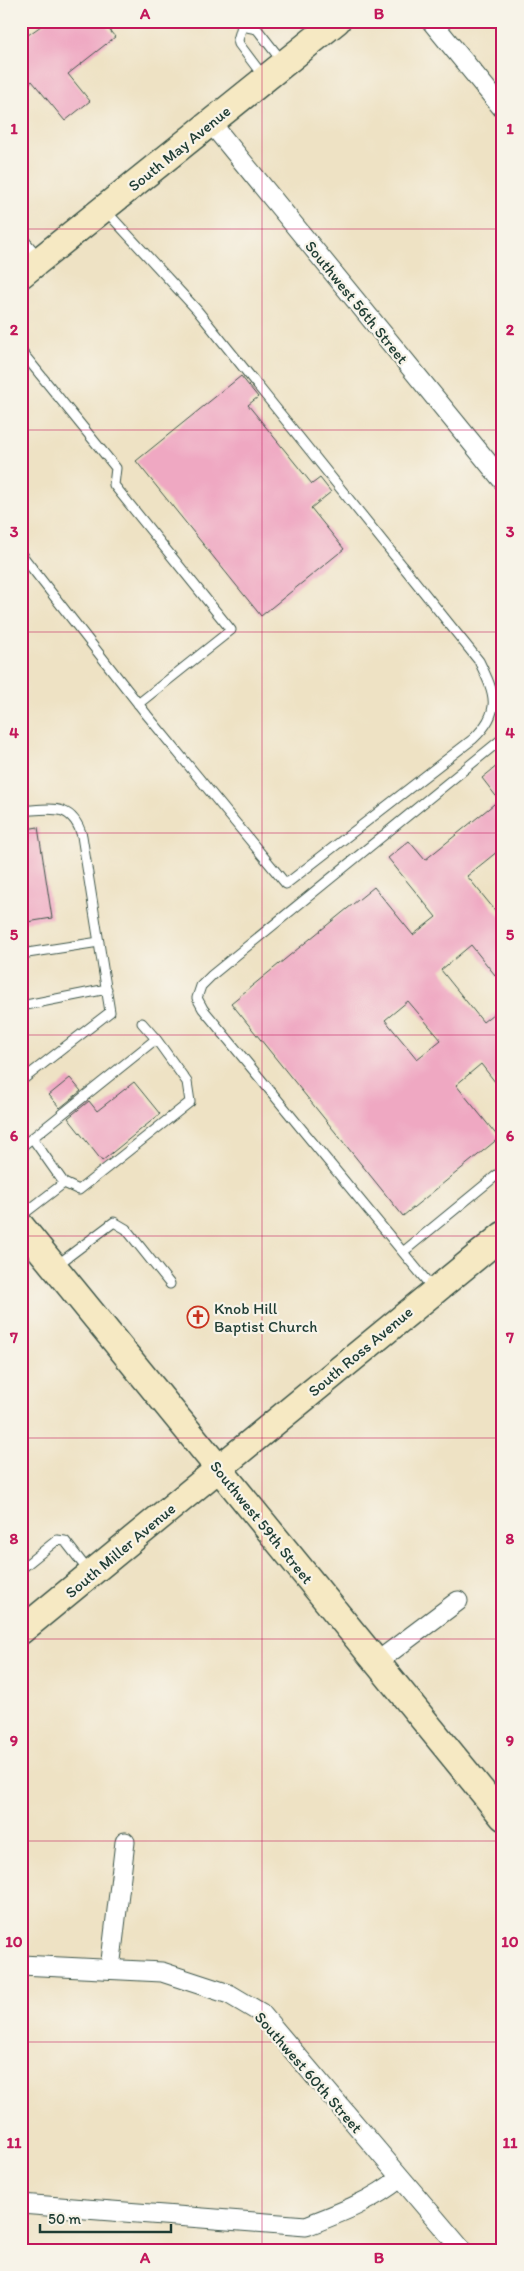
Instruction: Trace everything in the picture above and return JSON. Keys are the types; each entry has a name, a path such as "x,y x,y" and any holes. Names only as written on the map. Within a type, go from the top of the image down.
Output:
{"main road":[{"name":"South May Avenue","path":"26,261 104,209 337,21"},
{"name":"Southwest 59th Street","path":"21,1226 503,1818"},
{"name":"South Ross Avenue","path":"219,1468 503,1235"},
{"name":"South Miller Avenue","path":"21,1632 219,1468"}],"street":[{"path":"431,21 503,109"},
{"name":"Southwest 56th Street","path":"211,123 503,481"},
{"path":"376,1662 458,1601"},
{"path":"110,1969 125,1842"},
{"name":"Southwest 60th Street","path":"21,1965 162,1972 229,1994 261,2013 462,2250"},
{"path":"21,2204 306,2226 345,2212 381,2194 400,2178"}],"lane":[{"path":"240,24 257,29 275,71 239,44 240,24"},
{"path":"21,554 138,704 286,884 474,739 487,726 495,707 492,687 479,661 197,310 104,209"},
{"path":"21,351 116,468 114,484 230,630 138,704"},
{"path":"434,1290 203,1009 197,998 201,986 212,975 503,738"},
{"path":"21,811 53,809 67,811 78,822 82,836 110,1012 21,1081"},
{"path":"21,954 99,942"},
{"path":"21,1006 106,989"},
{"path":"32,1139 64,1183 79,1190 190,1102 187,1082 142,1023"},
{"path":"21,1147 156,1039"},
{"path":"402,1252 503,1170"},
{"path":"21,1216 64,1183"},
{"path":"55,1267 114,1222 126,1229 170,1284"},
{"path":"21,1569 57,1540 65,1541 91,1574"}],"building":[{"path":"48,21 102,21 115,37 68,74 90,101 65,121 32,81 21,90 21,40"},
{"path":"241,376 258,397 248,405 312,484 320,478 331,492 311,508 344,549 261,616 136,461"},
{"path":"503,761 503,847 467,876 503,920 503,985 471,945 441,970 483,1022 503,1006 503,1092 481,1064 456,1085 499,1138 403,1216 231,1003 374,887 413,935 436,917 388,858 409,841 425,860 499,800 482,778","holes":["408,1001 441,1040 417,1059 385,1020"]},
{"path":"38,827 52,918 21,923 21,830"},
{"path":"70,1078 81,1091 60,1108 49,1095"},
{"path":"134,1082 160,1114 102,1161 68,1118 89,1101 97,1111"}],"place":[{"name":"Knob Hill Baptist Church","path":"198,1317"}]}
